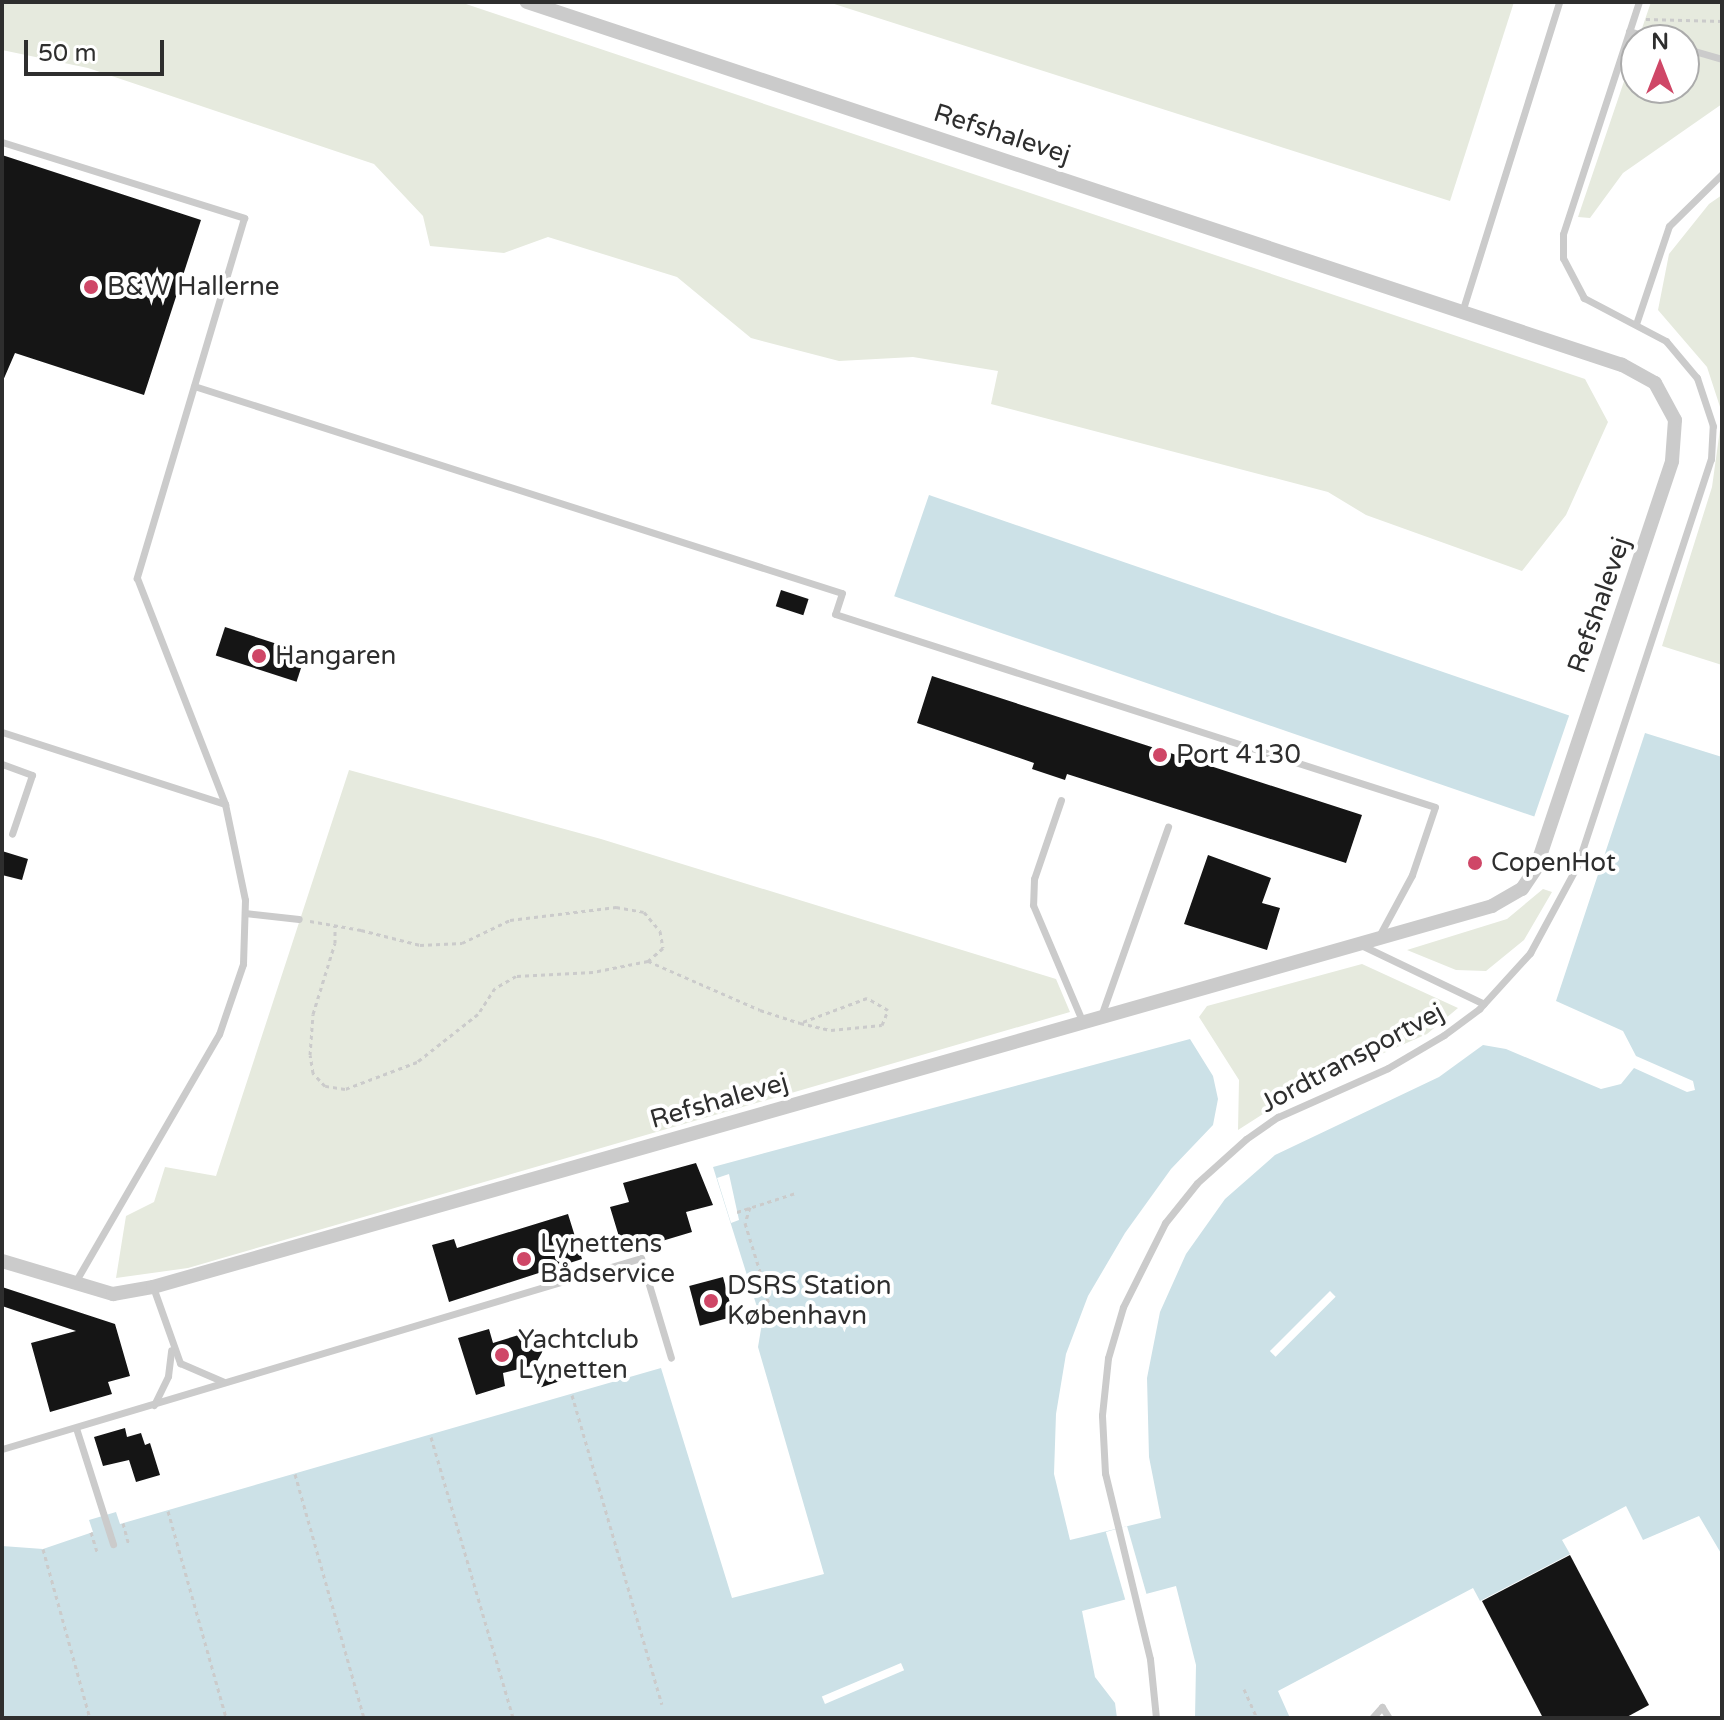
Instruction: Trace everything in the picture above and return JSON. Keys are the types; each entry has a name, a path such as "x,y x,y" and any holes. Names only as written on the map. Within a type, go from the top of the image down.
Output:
{"street":[{"name":"Refshalevej","path":"2,1261 113,1294 153,1287 1492,906 1522,889 1536,868 1677,441 1667,400 1641,373 527,2"}],"lane":[{"path":"1462,312 1559,2"},
{"name":"Jordtransportvej","path":"1631,24 1639,2"},
{"path":"1700,53 1722,59"},
{"name":"Jordtransportvej","path":"1156,1718 1150,1659 1105,1473 1102,1415 1108,1358 1123,1307 1165,1223 1197,1183 1278,1117 1388,1068 1444,1035 1484,1004 1530,953 1577,866 1711,459 1713,426 1697,378 1666,341 1584,298 1563,258 1563,234 1620,59"},
{"path":"2,142 244,218 137,578 225,804 245,913 243,964 219,1034 74,1283"},
{"path":"1636,324 1669,226 1722,174"},
{"path":"194,386 842,593 835,614 1435,807 1412,875 1376,940"},
{"path":"2,732 225,804"},
{"path":"2,764 32,775 12,834"},
{"path":"1061,800 1034,879 1033,905 1083,1023"},
{"path":"1100,1018 1168,827"},
{"path":"245,913 299,919"},
{"path":"1359,945 1484,1004"},
{"path":"2,1449 641,1258 671,1358"},
{"path":"153,1287 172,1348 194,1373 226,1383"},
{"path":"154,1405 168,1376 172,1348"},
{"path":"76,1428 113,1544"},
{"path":"1372,1718 1382,1707 1389,1718"}],"path":[{"path":"1633,19 1722,21"},
{"path":"299,919 335,926 420,945 462,943 510,920 616,907 644,912 660,931 663,948 648,961 593,972 516,976 495,988 478,1014 417,1062 345,1089 325,1086 313,1073 310,1055 313,1014 335,943 335,926"},
{"path":"648,961 800,1023 865,1030 882,1025 888,1010 867,998 800,1023"},
{"path":"737,1212 796,1193"},
{"path":"750,1207 745,1223 774,1322"},
{"path":"753,1292 763,1283"},
{"path":"572,1395 662,1704"},
{"path":"431,1437 513,1718"},
{"path":"295,1474 364,1718"},
{"path":"168,1511 226,1718"},
{"path":"123,1523 129,1545"},
{"path":"91,1532 97,1552"},
{"path":"43,1549 90,1718"},
{"path":"1244,1689 1257,1718"}],"shaded area":[{"path":"2,2 460,2 1585,379 1608,422 1566,515 1522,571 1366,515 1328,492 991,404 998,371 913,357 839,361 751,338 677,277 548,237 504,253 430,246 423,216 374,164 88,68 2,50"},
{"path":"828,2 1514,2 1450,201"},
{"path":"1651,2 1722,2 1722,104 1623,173 1590,218 1578,217 1620,93 1620,104 1700,104 1700,24 1643,24"},
{"path":"1722,195 1722,413 1707,367 1658,310 1669,254 1709,204"},
{"path":"1722,415 1722,665 1662,646 1712,487"},
{"path":"929,495 1569,715 1534,817 894,596"},
{"path":"1645,733 1722,757 1722,1555 1699,1516 1643,1540 1626,1506 1562,1540 1570,1554 1480,1601 1473,1588 1278,1691 1290,1718 1195,1718 1196,1665 1176,1586 1082,1611 1095,1677 1115,1703 1117,1718 2,1718 2,1546 43,1549 93,1532 89,1520 116,1512 120,1524 661,1368 732,1598 824,1574 758,1347 762,1323 713,1167 1190,1039 1213,1076 1218,1099 1213,1125 1171,1169 1125,1233 1088,1296 1066,1354 1056,1414 1054,1474 1070,1540 1161,1518 1149,1457 1147,1378 1160,1312 1186,1254 1225,1199 1275,1155 1439,1077 1483,1045 1506,1049 1601,1089 1621,1084 1634,1068 1687,1092 1695,1090 1693,1081 1636,1056 1623,1031 1556,1001"},
{"path":"349,770 601,839 1056,979 1070,1012 188,1268 116,1278 126,1216 154,1202 165,1167 216,1176"},
{"path":"1543,889 1552,892 1524,940 1486,971 1456,970 1407,950 1507,919"},
{"path":"1362,964 1458,1008 1427,1034 1302,1089 1238,1130 1239,1080 1199,1017 1207,1006"}],"pier":[{"path":"729,1174 739,1220 731,1223 717,1178"},
{"path":"1330,1291 1336,1297 1276,1357 1270,1351"},
{"path":"1127,1526 1147,1594 1125,1600 1106,1532"},
{"path":"901,1663 904,1670 825,1704 822,1697"}],"building":[{"name":"B&W Hallerne","path":"2,155 201,220 144,395 15,353 2,383"},
{"path":"781,590 809,599 803,615 776,606"},
{"path":"225,627 306,653 297,682 216,656"},
{"path":"932,676 1362,815 1346,863 1067,774 1065,780 1032,769 1034,763 917,723"},
{"path":"2,851 28,859 22,880 2,875"},
{"path":"1208,855 1271,878 1262,903 1280,908 1267,950 1184,924"},
{"path":"696,1163 713,1205 686,1212 692,1232 642,1247 639,1236 620,1240 610,1207 629,1202 623,1183"},
{"path":"568,1214 582,1259 449,1302 432,1245 454,1239 457,1248"},
{"name":"DSRS Station København","path":"723,1277 734,1317 700,1326 689,1286"},
{"path":"2,1287 115,1324 130,1376 108,1382 112,1394 50,1412 31,1343 76,1331 2,1306"},
{"name":"Yachtclub Lynetten","path":"489,1329 493,1343 525,1333 546,1345 535,1365 503,1373 505,1386 476,1395 458,1338"},
{"path":"557,1361 563,1380 541,1387 535,1368"},
{"path":"125,1428 127,1437 141,1433 145,1445 150,1443 160,1475 136,1482 129,1460 103,1466 94,1437"},
{"path":"1570,1555 1649,1705 1625,1718 1543,1718 1482,1601"}],"place":[{"name":"B&W Hallerne","path":"91,287"},
{"name":"Hangaren","path":"259,656"},
{"name":"Port 4130","path":"1160,755"},
{"name":"CopenHot","path":"1475,863"},
{"name":"Lynettens Bådservice","path":"524,1259"},
{"name":"DSRS Station København","path":"711,1301"},
{"name":"Yachtclub Lynetten","path":"502,1355"}]}
